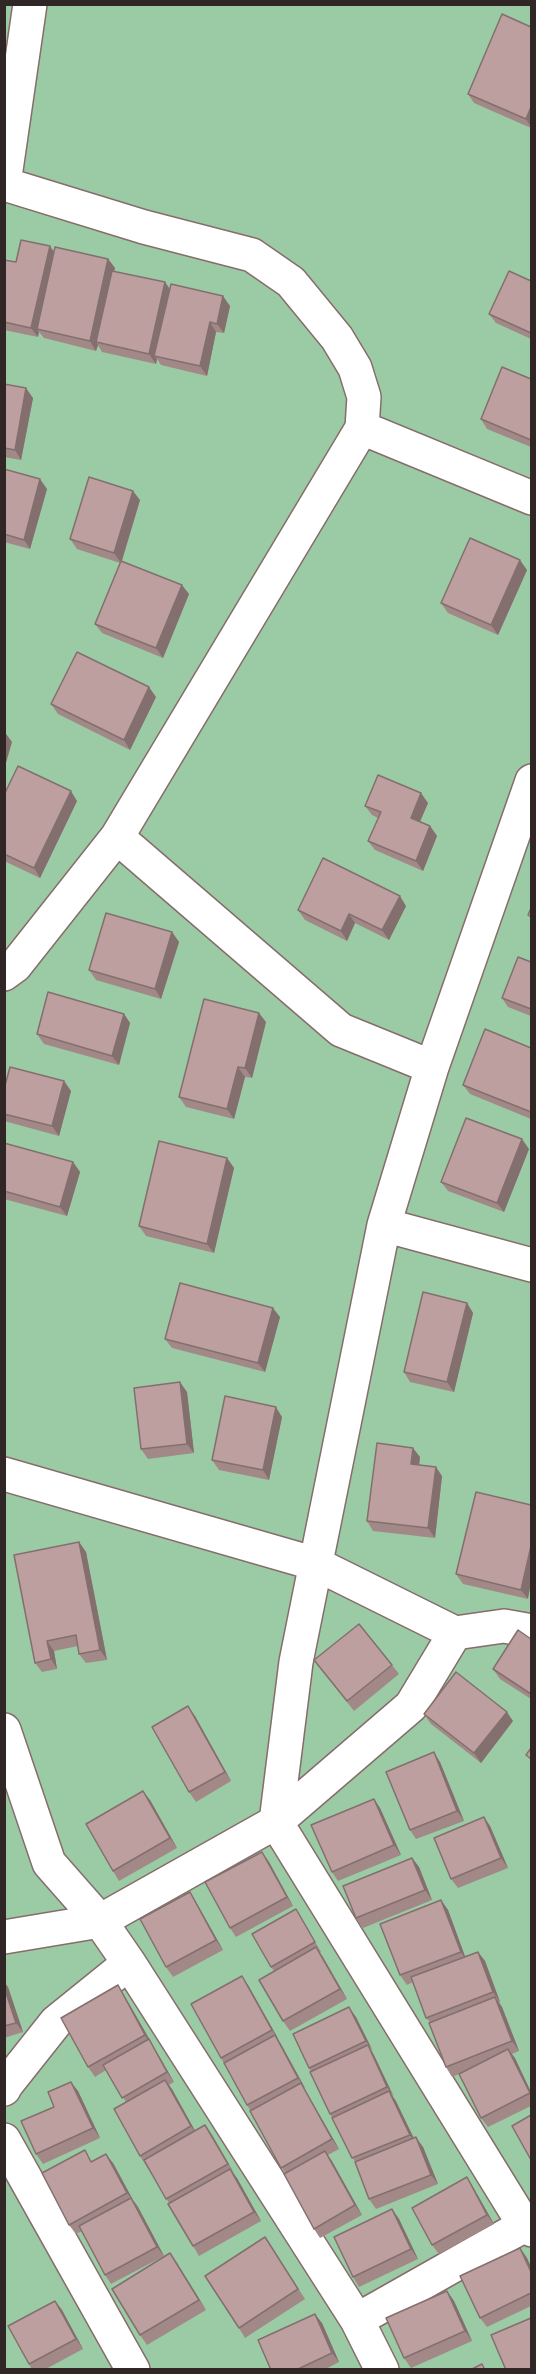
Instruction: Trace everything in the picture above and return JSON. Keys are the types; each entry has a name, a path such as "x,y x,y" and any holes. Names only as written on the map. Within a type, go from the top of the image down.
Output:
{"street":[{"path":"4,974 15,966 117,837 362,428 364,397 355,368 337,338 291,282 252,255 144,227 4,184 30,4"},
{"path":"362,428 531,498"},
{"path":"357,2320 529,2226 276,1822 296,1662 384,1225 432,1067 531,781"},
{"path":"117,837 341,1030 432,1067"},
{"path":"384,1225 531,1265"},
{"path":"4,1474 316,1564 455,1633 504,1626 531,1631"},
{"path":"4,1937 100,1921 276,1822 411,1706 455,1633"},
{"path":"4,1730 49,1863 100,1921 129,1963 357,2320 382,2370"},
{"path":"4,2089 56,2022 129,1963"},
{"path":"4,2140 133,2370"}],"green space":[{"path":"5,5 531,5 531,2369 5,2369"}],"building":[{"path":"502,14 531,27 531,107 526,119 468,94"},
{"path":"21,240 50,246 31,328 4,322 4,260 16,262"},
{"path":"55,247 108,259 90,341 37,329"},
{"path":"112,271 165,282 149,354 96,342"},
{"path":"509,271 531,281 531,333 489,314"},
{"path":"171,284 223,296 217,324 210,322 200,366 154,356"},
{"path":"502,367 531,379 531,440 481,419"},
{"path":"4,384 26,388 15,450 4,448"},
{"path":"4,469 40,479 24,540 4,534"},
{"path":"89,477 133,491 114,553 70,539"},
{"path":"470,538 520,560 491,625 441,603"},
{"path":"121,561 182,585 156,648 95,624"},
{"path":"77,652 149,687 124,740 51,704"},
{"path":"18,766 71,791 34,868 4,854 4,795"},
{"path":"378,775 421,793 411,818 430,826 416,861 368,841 381,812 365,806"},
{"path":"323,858 400,896 382,930 349,914 341,931 298,910"},
{"path":"106,913 172,932 155,989 89,970"},
{"path":"518,957 531,962 531,1009 502,998"},
{"path":"48,992 124,1014 112,1056 37,1034"},
{"path":"204,999 259,1013 245,1068 238,1067 227,1109 179,1097"},
{"path":"485,1029 531,1048 531,1112 463,1085"},
{"path":"10,1067 64,1081 52,1126 4,1114 4,1089"},
{"path":"466,1118 522,1139 497,1203 441,1182"},
{"path":"159,1141 227,1158 207,1244 139,1226"},
{"path":"4,1143 73,1162 60,1207 4,1191"},
{"path":"180,1283 273,1308 258,1363 165,1339"},
{"path":"423,1292 467,1303 447,1382 404,1372"},
{"path":"180,1382 187,1444 141,1449 134,1388"},
{"path":"225,1396 276,1407 263,1470 212,1460"},
{"path":"377,1443 413,1448 411,1464 436,1467 428,1528 367,1521"},
{"path":"476,1492 531,1505 531,1546 521,1590 456,1574"},
{"path":"79,1542 100,1650 79,1654 76,1635 47,1641 51,1659 35,1663 14,1555"},
{"path":"359,1624 392,1665 347,1701 314,1660"},
{"path":"518,1630 531,1639 531,1694 493,1669"},
{"path":"456,1672 507,1712 474,1753 424,1714"},
{"path":"188,1706 225,1772 189,1792 152,1727"},
{"path":"531,1748 531,1759 526,1755"},
{"path":"434,1752 457,1811 410,1830 386,1772"},
{"path":"143,1791 170,1838 113,1871 86,1824"},
{"path":"374,1799 394,1845 332,1872 311,1825"},
{"path":"484,1817 501,1858 451,1879 434,1838"},
{"path":"262,1852 287,1897 230,1928 205,1882"},
{"path":"412,1858 425,1890 356,1918 343,1886"},
{"path":"190,1892 216,1940 166,1967 140,1919"},
{"path":"441,1900 461,1952 400,1975 380,1924"},
{"path":"296,1909 315,1942 271,1967 252,1934"},
{"path":"316,1947 340,1989 283,2021 259,1980"},
{"path":"478,1952 493,1992 426,2018 411,1977"},
{"path":"242,1976 272,2030 221,2058 191,2004"},
{"path":"118,1985 145,2035 88,2067 61,2018"},
{"path":"4,1987 16,2023 4,2026"},
{"path":"495,1997 512,2041 446,2067 429,2023"},
{"path":"349,2007 366,2041 309,2068 293,2034"},
{"path":"275,2035 298,2078 247,2105 224,2063"},
{"path":"149,2039 167,2072 122,2098 103,2065"},
{"path":"368,2045 387,2087 330,2114 310,2072"},
{"path":"508,2049 530,2093 481,2118 459,2074"},
{"path":"165,2080 191,2126 140,2156 114,2109"},
{"path":"71,2082 93,2128 36,2154 21,2121 54,2107 48,2092"},
{"path":"301,2083 332,2139 281,2168 250,2111"},
{"path":"389,2091 410,2135 352,2158 332,2118"},
{"path":"531,2115 531,2160 512,2126"},
{"path":"205,2125 228,2164 166,2199 144,2160"},
{"path":"416,2137 431,2175 369,2199 355,2162"},
{"path":"85,2150 91,2162 106,2154 127,2193 69,2225 42,2173"},
{"path":"325,2151 355,2205 314,2229 284,2174"},
{"path":"230,2169 254,2212 193,2246 168,2204"},
{"path":"467,2177 487,2215 432,2245 412,2208"},
{"path":"131,2198 157,2247 105,2275 79,2226"},
{"path":"392,2209 411,2249 353,2277 334,2237"},
{"path":"265,2237 298,2289 239,2328 205,2276"},
{"path":"520,2248 531,2272 531,2293 480,2318 460,2276"},
{"path":"170,2253 199,2300 140,2335 112,2289"},
{"path":"447,2291 465,2331 404,2358 386,2318"},
{"path":"55,2301 76,2339 29,2364 8,2326"},
{"path":"315,2314 332,2353 296,2370 271,2370 258,2340"},
{"path":"531,2318 531,2370 506,2370 491,2335"},
{"path":"482,2364 485,2370 470,2370"}]}
